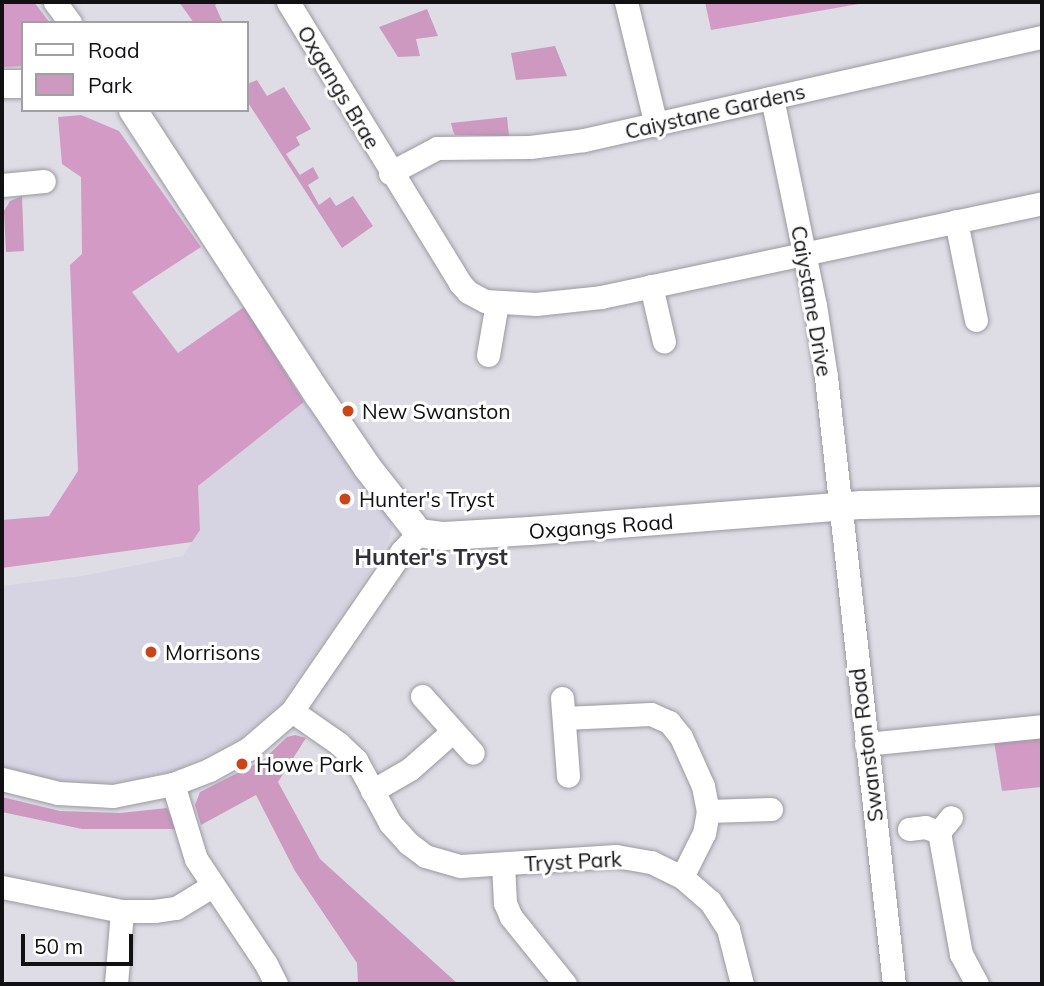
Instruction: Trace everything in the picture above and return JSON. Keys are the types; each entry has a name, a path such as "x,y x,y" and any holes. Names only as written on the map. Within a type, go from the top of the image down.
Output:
{"main road":[{"path":"2,84 21,84"},
{"path":"132,113 367,467 419,533"},
{"name":"Oxgangs Road","path":"419,533 444,536 541,531 840,506 1042,501"}],"street":[{"path":"55,2 69,21"},
{"path":"626,2 656,125"},
{"name":"Oxgangs Brae","path":"293,4 390,173 460,283 476,297 497,303"},
{"name":"Caiystane Gardens","path":"390,173 437,148 548,145 656,125 1042,37"},
{"name":"Caiystane Drive","path":"772,98 819,330 840,506"},
{"path":"2,185 44,181"},
{"path":"488,355 497,303 566,302 804,255 1042,203"},
{"path":"956,221 976,320"},
{"path":"651,286 664,342"},
{"name":"Swanston Road","path":"840,506 894,984"},
{"path":"2,779 58,793 113,796 173,784 209,770 248,749 292,711 402,551 419,533"},
{"path":"422,696 473,753"},
{"path":"568,776 563,708 651,714 669,722 681,737 703,786 708,811 704,833 682,877"},
{"name":"Tryst Park","path":"292,711 338,743 356,760 390,823 408,843 425,856 461,866 615,856 650,862 682,877 710,901 728,929 742,984"},
{"path":"866,744 1042,726"},
{"path":"372,791 410,769 452,732"},
{"path":"173,784 196,859 266,964 276,984"},
{"path":"708,811 771,809"},
{"path":"909,829 945,825 961,954 977,984"},
{"name":"Tryst Park","path":"503,865 505,903 511,917 565,984"},
{"path":"2,887 122,911 176,908 212,886"},
{"path":"116,984 122,911"}],"shaded area":[{"path":"2,2 34,2 48,21 21,21 21,66 2,67"},
{"path":"705,2 870,2 711,30"},
{"path":"81,115 119,131 201,247 132,292 178,353 244,307 304,402 198,486 200,530 192,542 2,568 2,520 49,516 78,471 70,265 82,254 81,177 62,164 58,117"},
{"path":"304,402 388,514 392,526 389,540 372,569 282,702 239,739 175,771 112,783 61,781 2,767 2,586 82,576 183,556 200,530 198,486"},
{"path":"1042,736 1042,787 1002,791 994,741"}],"green space":[{"path":"179,2 220,2 215,5 222,21 193,21"},
{"path":"427,9 438,36 416,39 420,56 398,57 379,27"},
{"path":"555,46 567,76 516,80 511,53"},
{"path":"257,80 267,96 284,87 311,129 296,137 300,145 286,154 300,175 313,167 319,178 308,185 319,205 330,197 336,206 353,196 373,226 342,248 248,103 248,84"},
{"path":"507,117 509,136 455,135 451,123"},
{"path":"22,196 24,251 6,252 4,211 10,201"},
{"path":"295,735 306,738 278,782 320,859 458,984 358,984 357,963 295,871 256,795 201,825 195,805 200,792 263,760 287,737"},
{"path":"2,797 60,811 120,813 167,808 177,829 82,829 2,812"}],"place":[{"name":"New Swanston","path":"348,411"},
{"name":"Hunter's Tryst","path":"345,499"},
{"name":"Morrisons","path":"151,652"},
{"name":"Howe Park","path":"242,764"}],"district":[{"name":"Hunter's Tryst","path":"431,557"}]}
